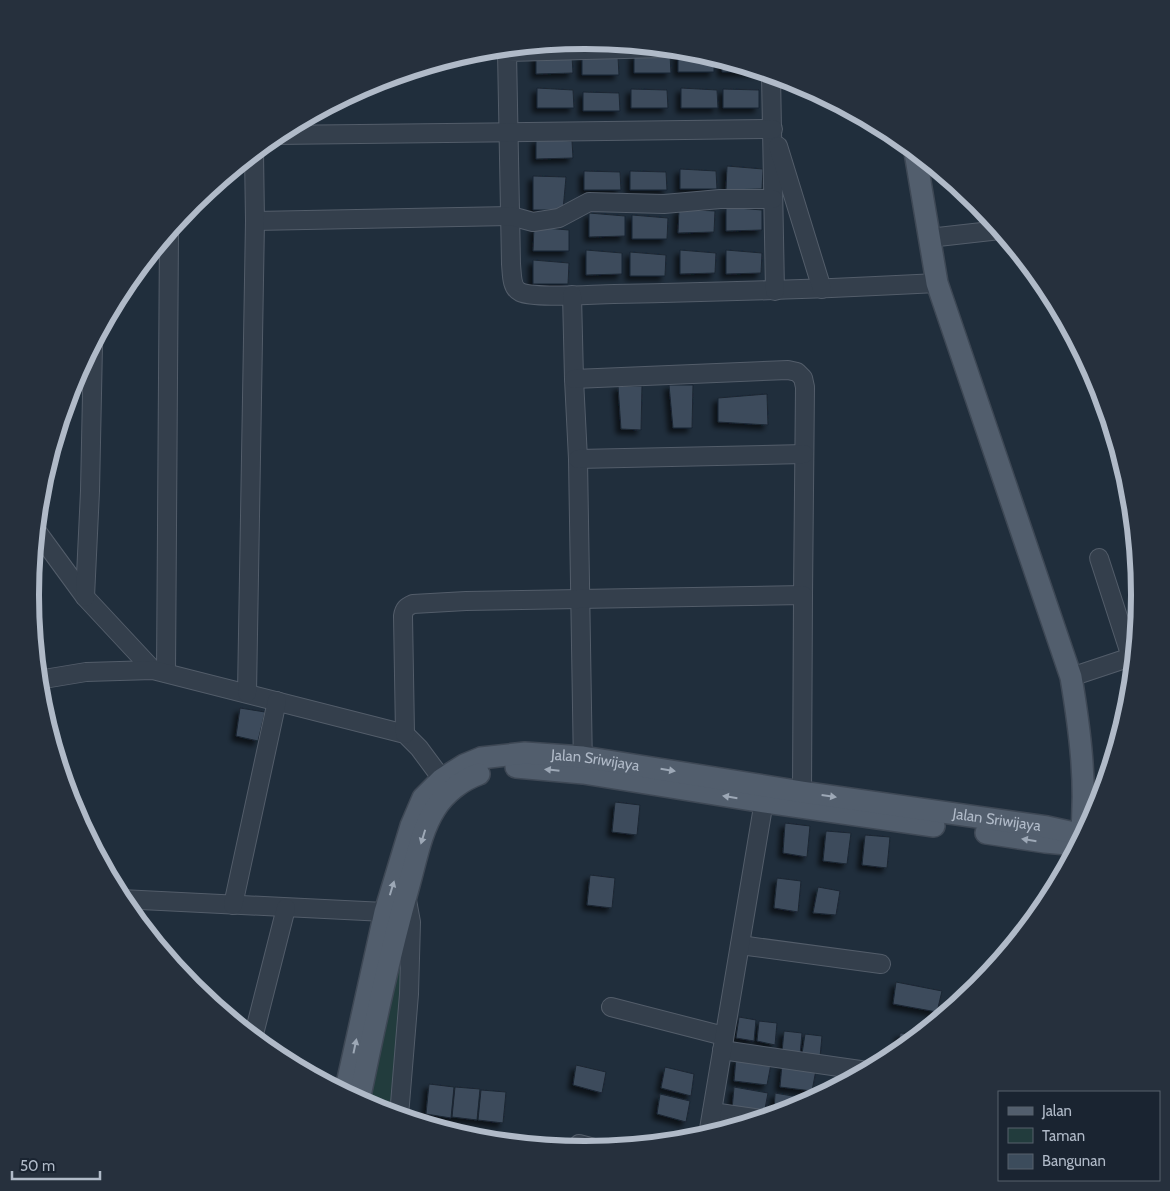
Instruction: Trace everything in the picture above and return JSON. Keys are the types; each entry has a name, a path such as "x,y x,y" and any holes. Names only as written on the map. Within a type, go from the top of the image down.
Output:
{"main road":[{"path":"916,161 937,283 1070,677 1080,729 1084,800 1082,821"},
{"name":"Jalan Sriwijaya","path":"346,1087 385,912 411,826 423,798 442,779 464,764 481,758 525,753 583,765 765,794 1075,837"},
{"name":"Jalan Sriwijaya","path":"361,1093 375,1022 406,895 428,823 436,808 456,786 470,777 502,768 583,765"},
{"name":"Jalan Sriwijaya","path":"765,794 802,792 916,815"}],"street":[{"path":"507,55 511,264 514,286 517,291 530,295 572,295 775,291 937,283"},
{"path":"771,82 775,291"},
{"path":"292,135 773,129"},
{"path":"773,129 822,289"},
{"path":"246,693 255,221 254,161"},
{"path":"255,221 511,216 533,222 559,218 589,202 664,204 720,199 773,199"},
{"path":"929,238 992,231"},
{"path":"159,671 169,242"},
{"path":"572,295 578,459 583,765"},
{"path":"85,597 90,491 93,359"},
{"path":"574,379 788,370 797,372 803,378 805,387 802,792"},
{"path":"578,459 804,454"},
{"path":"42,538 85,597 159,671"},
{"path":"1099,558 1129,647"},
{"path":"405,734 403,616 407,607 424,603 466,601 803,595"},
{"path":"1070,677 1128,658"},
{"path":"45,679 86,672 159,671 405,734 419,748 442,779"},
{"path":"233,905 276,701"},
{"path":"709,1127 765,794"},
{"path":"400,1109 409,1000 411,922 406,895"},
{"path":"131,900 385,912"},
{"path":"255,1031 286,908"},
{"path":"740,945 881,964"},
{"path":"611,1007 723,1043 858,1069"},
{"path":"712,1112 747,1117"}],"green space":[{"path":"406,898 398,1109 361,1093"}],"building":[{"path":"536,54 572,56 573,73 536,74"},
{"path":"634,54 670,56 671,73 634,73"},
{"path":"582,55 618,57 619,75 582,75"},
{"path":"678,58 714,65 714,72 678,72"},
{"path":"722,67 740,72 722,72"},
{"path":"537,88 573,90 574,108 537,108"},
{"path":"681,88 717,90 718,108 681,108"},
{"path":"631,89 667,90 668,108 631,108"},
{"path":"723,89 759,90 759,108 723,108"},
{"path":"583,92 619,93 620,111 583,111"},
{"path":"536,139 572,141 573,158 536,159"},
{"path":"727,166 763,169 762,189 726,190"},
{"path":"680,169 716,171 717,189 680,189"},
{"path":"584,171 620,172 621,190 584,190"},
{"path":"630,171 666,172 667,190 630,190"},
{"path":"533,176 566,177 563,210 533,210"},
{"path":"726,207 762,210 762,230 726,231"},
{"path":"679,209 715,211 714,232 678,233"},
{"path":"589,213 625,216 625,236 589,237"},
{"path":"632,215 668,218 667,239 632,239"},
{"path":"534,227 569,230 569,251 533,251"},
{"path":"586,250 622,253 622,274 586,275"},
{"path":"680,250 716,253 715,273 680,274"},
{"path":"726,250 762,253 761,273 726,274"},
{"path":"630,252 666,255 665,276 630,276"},
{"path":"533,260 569,263 568,284 533,284"},
{"path":"669,385 693,385 692,428 673,428"},
{"path":"618,386 642,386 641,430 621,429"},
{"path":"767,394 768,425 718,422 718,398"},
{"path":"240,708 265,712 258,741 236,736"},
{"path":"615,802 640,805 637,835 612,832"},
{"path":"785,823 810,826 807,857 783,853"},
{"path":"826,831 851,833 847,864 823,861"},
{"path":"865,835 890,837 887,868 862,865"},
{"path":"590,875 615,878 612,908 587,905"},
{"path":"777,878 801,881 798,912 774,908"},
{"path":"818,887 840,891 836,915 813,913"},
{"path":"896,982 942,991 937,1012 893,1004"},
{"path":"739,1017 756,1020 754,1041 736,1038"},
{"path":"759,1021 777,1023 775,1045 757,1041"},
{"path":"784,1031 802,1033 800,1055 782,1052"},
{"path":"900,1033 911,1034 899,1042"},
{"path":"805,1034 822,1036 820,1057 802,1054"},
{"path":"736,1058 771,1064 767,1085 734,1081"},
{"path":"782,1064 816,1070 812,1091 780,1087"},
{"path":"576,1065 606,1072 602,1093 573,1085"},
{"path":"665,1067 694,1074 691,1096 661,1088"},
{"path":"429,1084 454,1087 451,1118 426,1114"},
{"path":"455,1087 480,1089 477,1120 452,1117"},
{"path":"734,1087 768,1093 764,1112 759,1113 732,1110"},
{"path":"481,1090 506,1092 503,1123 478,1120"},
{"path":"775,1093 800,1097 794,1100 774,1108"},
{"path":"660,1094 690,1101 686,1122 657,1114"}]}
